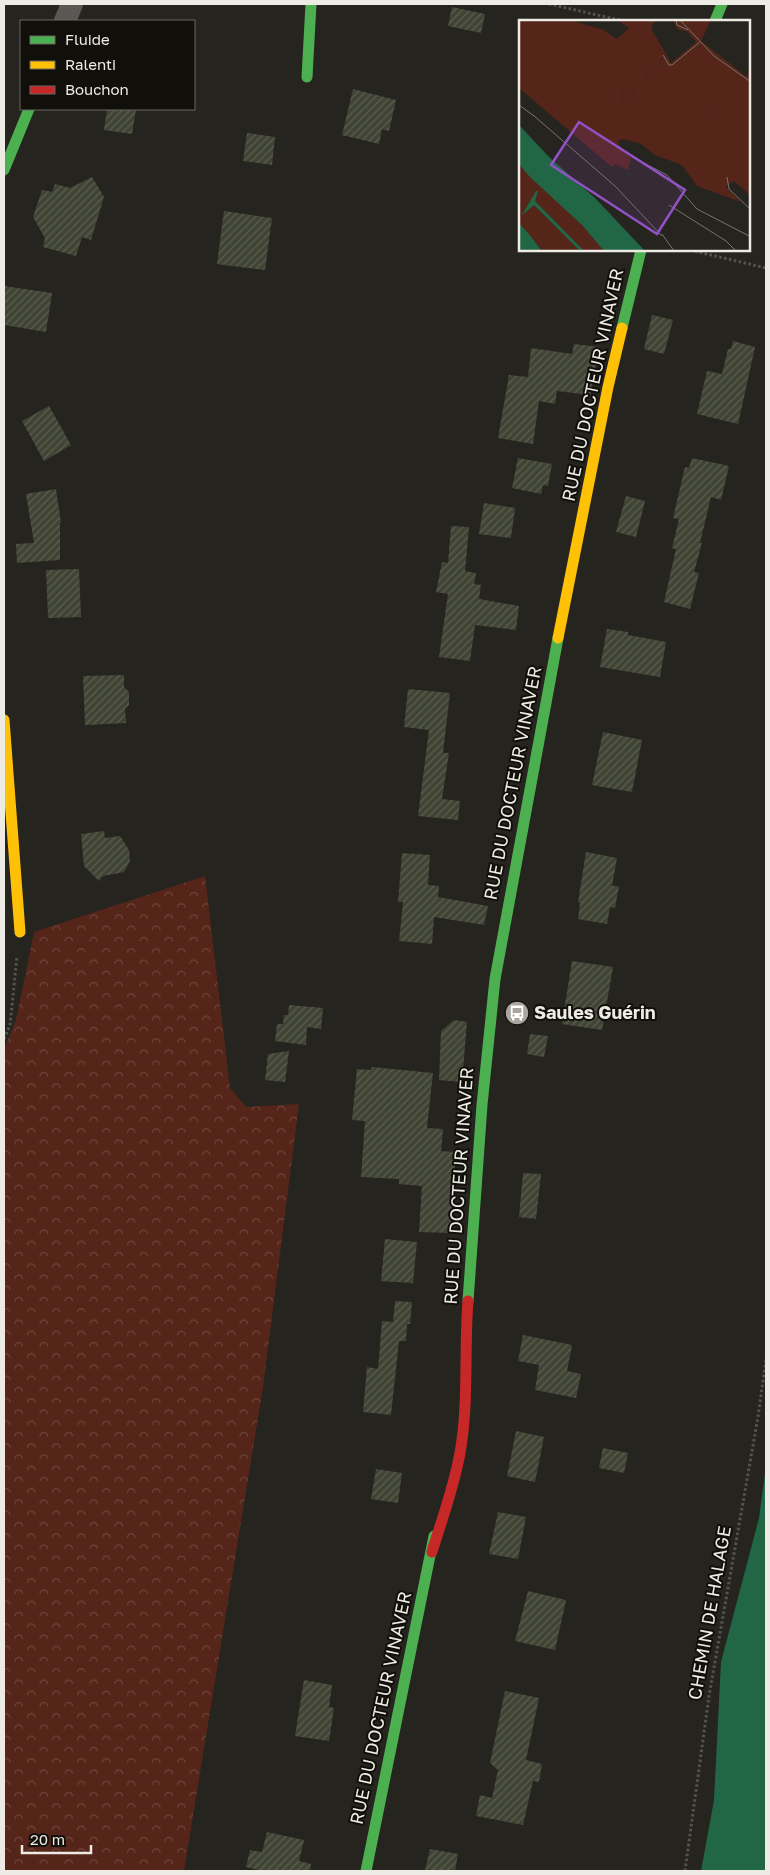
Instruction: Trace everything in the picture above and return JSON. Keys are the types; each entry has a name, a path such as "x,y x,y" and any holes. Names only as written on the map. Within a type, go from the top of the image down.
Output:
{"main road":[{"path":"308,77 311,4"},
{"path":"715,20 722,4"},
{"path":"4,170 29,110"},
{"name":"RUE DU DOCTEUR VINAVER","path":"432,1552 453,1483 460,1452 467,1383 466,1329 483,1084 495,979 518,846 578,536 608,387 641,251"},
{"path":"4,720 20,932"},
{"name":"RUE DU DOCTEUR VINAVER","path":"454,1390 466,1329"},
{"name":"RUE DU DOCTEUR VINAVER","path":"366,1871 432,1552 441,1484"}],"street":[{"path":"64,20 72,4"}],"path":[{"path":"549,4 620,20"},
{"path":"694,251 766,268"},
{"path":"4,1039 10,1025 20,932"},
{"name":"CHEMIN DE HALAGE","path":"685,1871 709,1696 766,1360"}],"green space":[{"path":"205,876 230,1088 246,1107 299,1104 263,1387 184,1871 4,1871 4,1049 16,1020 34,932"}],"shaded area":[{"path":"766,1466 766,1871 701,1871 714,1800 721,1662 759,1518"}],"building":[{"path":"452,7 485,14 481,33 448,26"},
{"path":"353,89 396,100 389,131 382,129 379,144 342,135"},
{"path":"107,110 136,110 132,134 104,130"},
{"path":"247,133 275,137 272,165 243,161"},
{"path":"92,177 104,197 91,240 82,237 76,256 43,247 45,238 33,217 42,190 52,192 55,184 70,188"},
{"path":"224,211 272,218 265,270 217,264"},
{"path":"4,286 52,293 46,332 4,325"},
{"path":"652,315 673,320 664,354 644,349"},
{"path":"733,341 755,347 738,424 697,414 707,371 722,374 728,349 731,349"},
{"path":"574,344 600,347 590,395 557,391 555,404 539,401 533,444 498,438 509,375 528,377 531,348 572,354"},
{"path":"49,406 71,445 44,461 22,421"},
{"path":"518,458 552,464 548,486 543,485 541,494 512,488"},
{"path":"692,458 729,466 721,500 711,497 694,572 699,573 690,609 664,602 676,549 672,548 679,519 673,518 685,467 689,468"},
{"path":"56,489 61,523 60,560 17,563 16,544 34,543 26,494"},
{"path":"626,496 645,501 636,537 616,532"},
{"path":"484,503 515,508 511,538 479,534"},
{"path":"451,526 469,527 465,571 476,573 474,584 481,585 479,599 519,606 516,630 475,625 470,661 439,657 448,594 436,592 442,562 448,563"},
{"path":"79,569 81,617 48,618 46,570"},
{"path":"607,629 628,632 628,635 666,642 660,677 600,667"},
{"path":"124,675 124,687 129,692 129,705 125,709 126,723 85,725 83,676"},
{"path":"408,689 450,693 443,753 449,753 442,799 460,801 458,820 418,816 429,730 404,727"},
{"path":"603,732 642,740 632,792 592,785"},
{"path":"104,831 105,838 120,836 129,850 130,861 124,872 103,876 99,881 84,866 81,834"},
{"path":"586,852 617,858 612,886 619,886 615,908 610,907 607,924 578,919 580,903 578,902"},
{"path":"402,853 430,855 428,885 439,886 438,897 488,906 484,925 434,917 432,944 399,941 403,902 398,902"},
{"path":"572,961 613,967 602,1030 562,1024"},
{"path":"289,1005 323,1008 321,1029 307,1027 306,1045 275,1041 277,1024 283,1024 284,1015 288,1015"},
{"path":"454,1020 467,1022 462,1082 439,1080 441,1031"},
{"path":"530,1034 548,1036 544,1057 527,1054"},
{"path":"289,1051 285,1082 265,1080 268,1054"},
{"path":"372,1067 433,1073 427,1128 443,1129 441,1151 456,1152 450,1233 419,1232 422,1186 399,1184 399,1179 361,1177 365,1121 352,1120 357,1069 371,1070"},
{"path":"523,1173 541,1174 536,1219 519,1217"},
{"path":"385,1239 417,1242 413,1283 381,1281"},
{"path":"395,1301 412,1302 410,1324 407,1324 406,1341 399,1341 391,1415 363,1412 367,1367 378,1369 382,1321 393,1322"},
{"path":"523,1335 572,1345 567,1371 581,1374 576,1398 535,1390 539,1365 518,1361"},
{"path":"516,1431 544,1437 535,1482 507,1476"},
{"path":"603,1448 628,1453 624,1473 599,1468"},
{"path":"376,1469 402,1473 398,1503 371,1499"},
{"path":"498,1512 526,1517 518,1559 489,1554"},
{"path":"528,1591 566,1600 555,1650 515,1641"},
{"path":"304,1680 332,1685 329,1707 334,1708 329,1741 295,1736"},
{"path":"505,1691 539,1698 526,1760 542,1764 539,1782 533,1781 523,1825 476,1816 480,1795 492,1798 498,1770 490,1763"},
{"path":"267,1832 304,1840 299,1861 311,1864 310,1871 258,1871 246,1867 250,1850 262,1852"},
{"path":"430,1849 458,1854 455,1871 425,1871"}],"traffic: fast":[{"path":"307,77 311,4"},
{"path":"715,20 722,4"},
{"path":"4,170 29,110"},
{"path":"622,328 641,251"},
{"path":"468,1301 482,1105 495,979 558,638"},
{"path":"366,1871 434,1536"}],"traffic: slow":[{"path":"558,638 608,387 622,328"},
{"path":"4,720 20,932"}],"traffic: jam":[{"path":"432,1552 448,1503 463,1434 468,1301"}],"place":[{"name":"Saules Guérin","path":"517,1013"}]}
